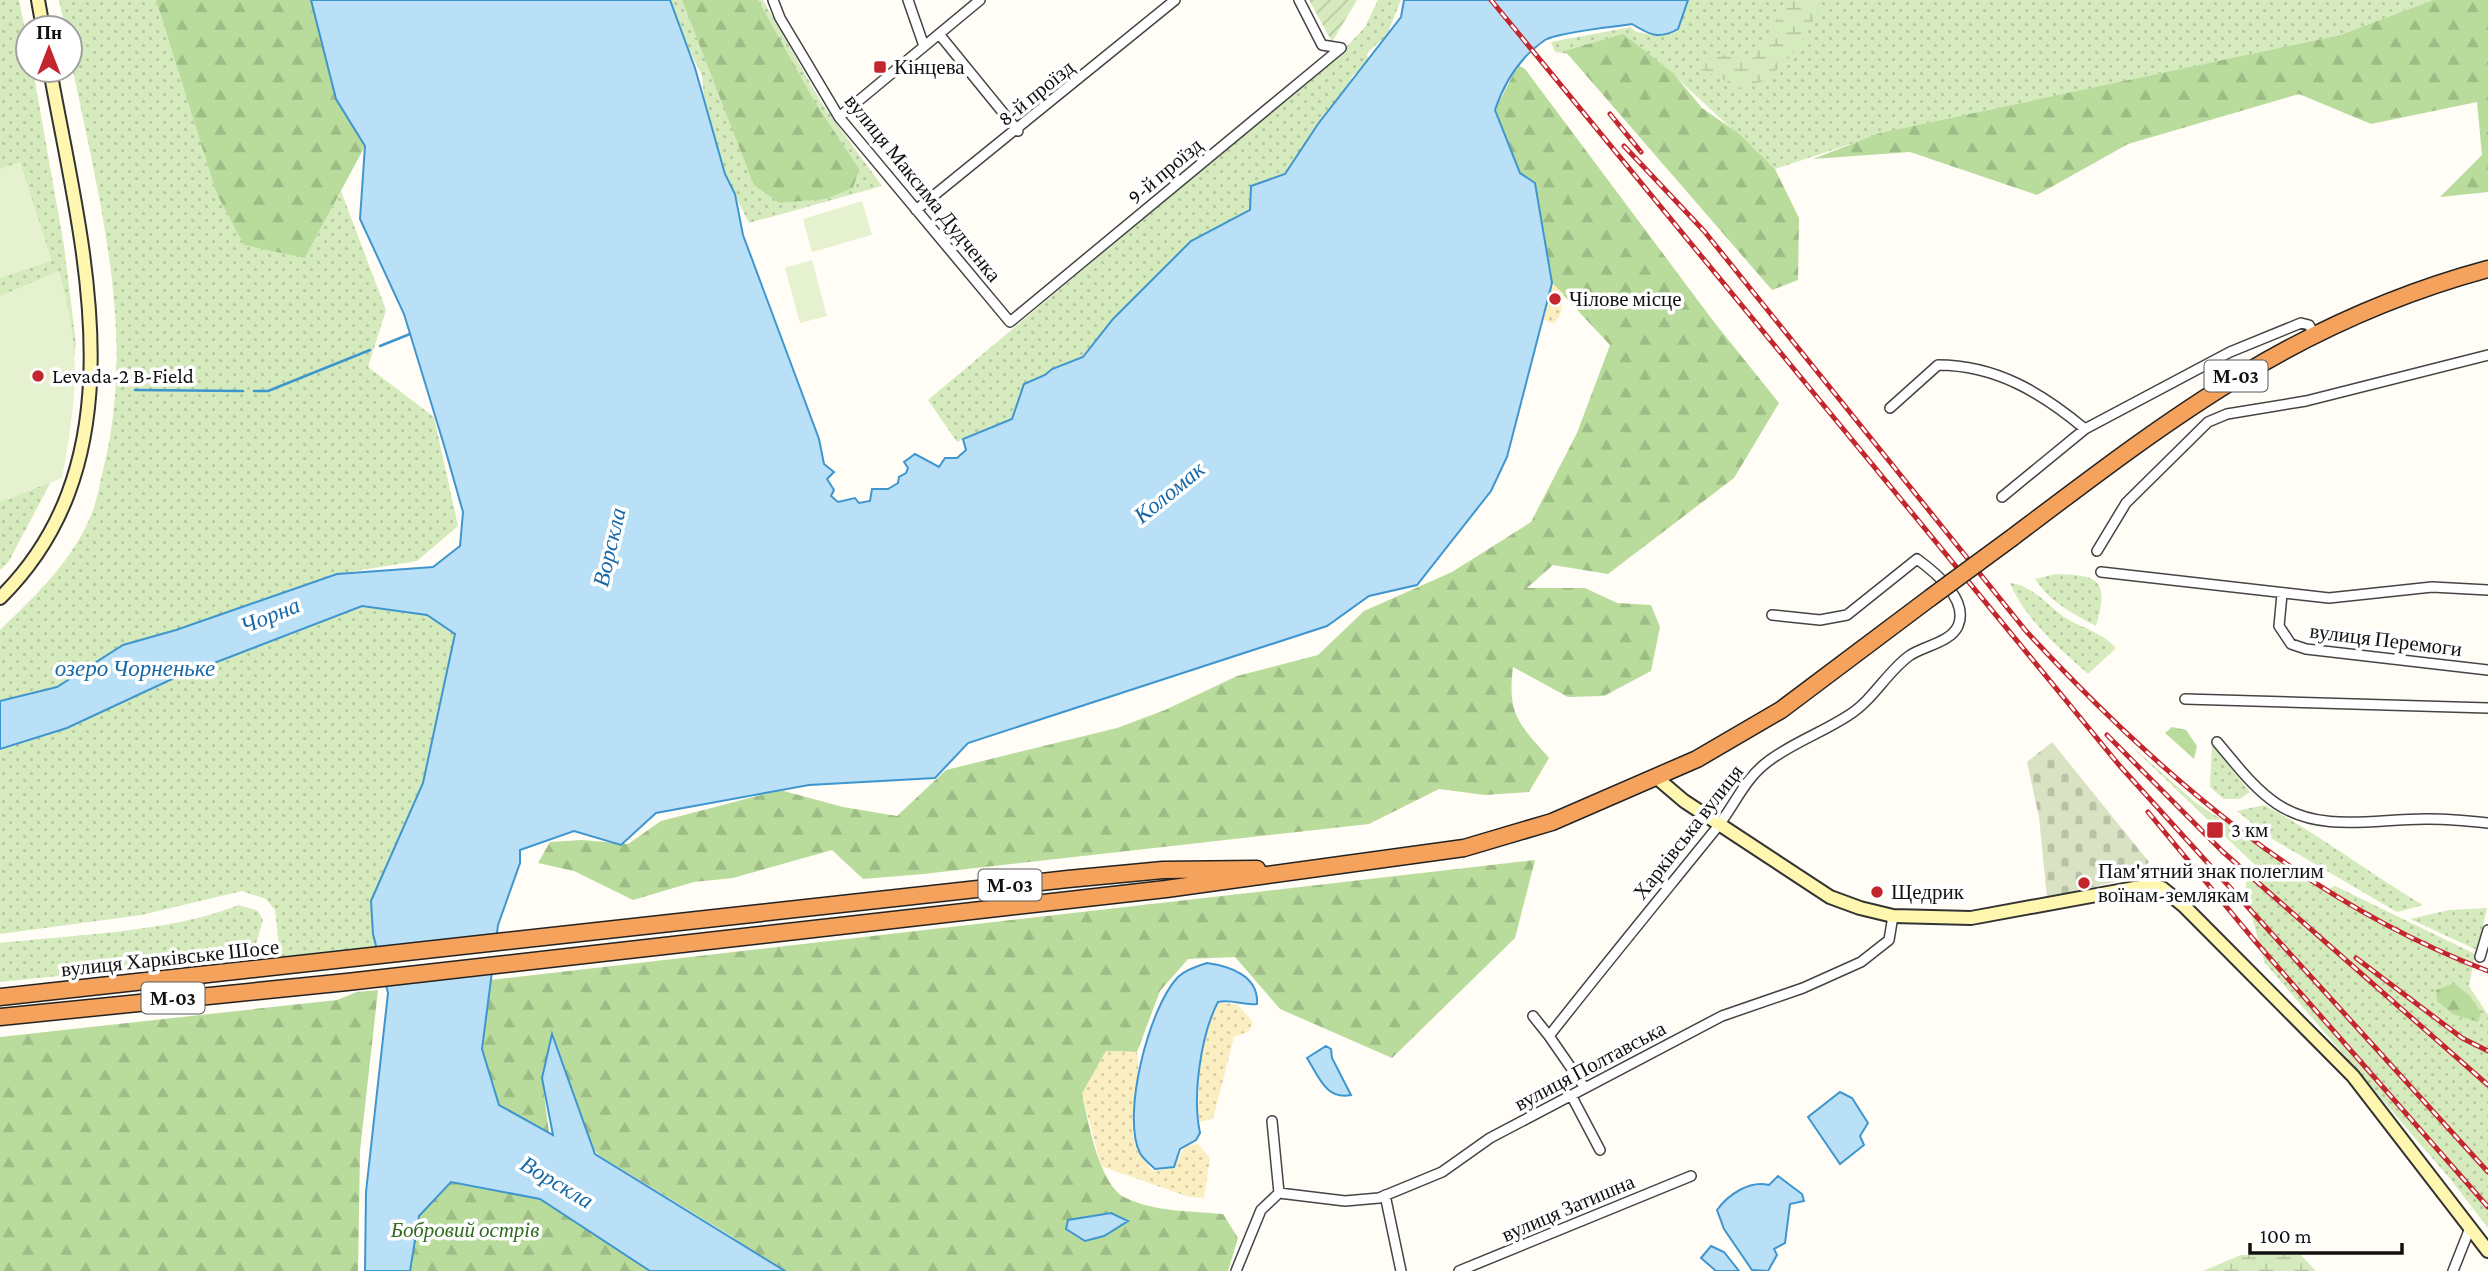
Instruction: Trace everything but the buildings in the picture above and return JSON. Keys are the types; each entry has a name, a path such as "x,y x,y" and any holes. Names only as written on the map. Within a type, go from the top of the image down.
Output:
{"highway":[{"name":"М-03","path":"1337,868 1464,848 1552,822 1657,778 1782,710 2186,408 2274,354 2399,296 2488,269"},
{"name":"вулиця Харківське Шосе","path":"0,997 1163,870 1337,868"},
{"name":"вулиця Харківське Шосе","path":"0,1017 347,982 1337,868"}],"street":[{"name":"вулиця Максима Дудченка","path":"773,0 780,18 839,117 1010,322"},
{"path":"908,0 925,46"},
{"path":"839,117 980,0"},
{"name":"8-й проїзд","path":"916,210 1018,131 1175,0"},
{"name":"9-й проїзд","path":"1010,322 1341,48 1322,45 1299,0"},
{"path":"939,34 1018,131"},
{"path":"0,598 33,558 57,520 84,439 90,388 93,337 88,285 52,84"},
{"path":"2001,497 2085,429 2251,342 2301,323 2309,325 2314,334"},
{"path":"2097,551 2126,503 2208,422 2227,414 2306,401 2488,355"},
{"path":"1890,408 1938,365 1961,365 2021,383 2085,429"},
{"name":"Харківська вулиця","path":"1549,1035 1719,825 1746,782 1766,763 1849,715 1908,657 1951,636 1958,625 1958,602 1932,570 1917,559 1847,615 1821,620 1772,615"},
{"name":"вулиця Перемоги","path":"2101,572 2329,598 2432,587 2488,590"},
{"name":"вулиця Перемоги","path":"2282,594 2279,626 2291,644 2306,649 2488,670"},
{"path":"2185,699 2488,708"},
{"path":"2217,743 2255,786 2278,805 2302,816 2336,823 2429,819 2488,824"},
{"path":"1657,778 1719,825 1830,897 1893,916 1971,918 2046,906 2132,886 2151,885 2162,888 2184,906 2353,1076 2488,1251"},
{"name":"вулиця Полтавська","path":"1279,1193 1345,1201 1385,1195 1442,1172 1490,1138 1722,1016 1803,988 1861,962 1889,940 1893,916"},
{"path":"2480,957 2488,930"},
{"path":"1533,1016 1585,1088"},
{"path":"1571,1095 1600,1150"},
{"path":"1236,1271 1261,1210 1279,1193 1272,1121"},
{"name":"вулиця Затишна","path":"1460,1271 1690,1176"},
{"path":"1385,1195 1401,1271"},
{"path":"2453,1271 2470,1228"}],"green space":[{"path":"0,0 19,0 22,14 14,14 14,84 35,84 64,246 76,344 55,474 9,561 0,570"},
{"path":"59,0 156,0 216,192 305,258 341,191 386,310 368,367 434,417 458,526 417,561 337,574 176,630 123,645 57,687 0,701 0,630 52,577 83,532 96,500 112,421 116,369 110,264 76,84 84,84 84,14 62,14"},
{"path":"156,0 311,0 336,99 365,146 305,258 244,245 216,192"},
{"path":"665,0 763,0 821,102 882,186 749,223 725,175 707,128 702,76"},
{"path":"682,0 758,0 816,104 859,169 853,188 825,199 779,203 754,185"},
{"path":"1309,0 1357,0 1332,42"},
{"path":"1378,0 1401,0 1387,35 1367,53 1369,64 1353,75 1338,106 1307,142 1285,174 1252,186 1250,210 1191,241 1113,319 1083,357 1024,384 1012,419 957,442 928,400 1340,54 1365,27"},
{"path":"1682,0 2433,0 2340,35 1890,131 1775,169 1665,67 1555,52 1551,42 1631,27 1636,32 1662,36"},
{"path":"1788,0 1822,0 1793,54 1772,73 1744,90 1700,69 1716,54 1752,60"},
{"path":"2433,0 2488,0 2488,192 2440,197 2482,155 2477,102 2371,124 2299,94 2128,144 2037,195 1910,152 1813,159 1880,133 2340,35"},
{"path":"1623,34 1673,73 1702,108 1738,133 1775,169 1799,218 1798,280 1772,290 1565,51"},
{"path":"1518,65 1525,69 1714,322 1779,403 1734,478 1608,574 1553,565 1527,588 1585,588 1617,603 1651,605 1660,627 1651,671 1604,696 1568,697 1513,667 1514,708 1523,727 1549,758 1529,792 1485,795 1439,789 1369,824 863,879 832,850 733,878 694,882 633,900 574,871 538,863 550,842 582,840 628,844 661,821 780,790 843,807 897,816 946,770 1117,728 1165,710 1237,676 1318,655 1364,611 1452,572 1531,522 1577,433 1610,345 1552,283 1535,184 1520,173 1495,110"},
{"path":"20,162 52,261 0,278 0,169"},
{"path":"862,201 872,235 812,252 803,219"},
{"path":"812,260 827,316 800,323 785,268"},
{"name":"Levada-2 B-Field","path":"59,271 71,326 75,374 62,478 0,502 0,296"},
{"path":"2056,574 2083,576 2097,583 2101,590 2101,599 2096,626 2054,600 2035,579"},
{"path":"2010,583 2031,591 2067,619 2103,637 2116,648 2088,674 2034,621"},
{"path":"362,606 427,615 455,634 423,783 371,901 379,946 271,960 279,946 275,910 266,899 242,891 141,915 0,934 0,749 67,728 167,681"},
{"path":"2172,727 2186,730 2197,746 2194,759 2165,733"},
{"path":"2052,742 2149,862 2135,877 2047,898 2039,817 2027,762"},
{"path":"2127,742 2196,803 2329,889 2335,886 2475,954 2469,986 2488,1015 2488,1228 2451,1180 2265,963 2246,897 2246,881 2257,867"},
{"path":"2212,745 2250,792 2240,799 2224,799 2210,787"},
{"path":"2264,805 2423,905 2397,912 2269,837 2237,811"},
{"path":"1535,860 1515,938 1392,1058 1280,1009 1235,957 1188,959 1160,991 1137,1052 1106,1051 1082,1094 1096,1151 1109,1180 1117,1191 1137,1203 1173,1210 1223,1214 1238,1238 1228,1271 775,1271 731,1236 600,1156 583,1139 542,1078 549,1133 499,1105 482,1050 490,980"},
{"path":"239,905 258,911 263,920 255,947 243,953 206,961 0,982 0,943 153,927"},
{"path":"2487,908 2477,950 2410,919 2449,910"},
{"path":"2454,983 2470,996 2481,1013 2478,1022 2453,1014 2437,1001 2436,990"},
{"path":"378,990 360,1151 358,1271 0,1271 0,1037 337,1000 357,992"},
{"name":"Бобровий острів","path":"451,1182 540,1199 650,1271 410,1271 419,1216"},
{"path":"2241,1255 2301,1255 2316,1271 2203,1271"}],"sand":[{"name":"Чілове місце","path":"1552,283 1564,294 1560,315 1554,324 1542,319"},
{"path":"1219,1003 1237,1004 1253,1022 1248,1032 1234,1037 1213,1119 1198,1122 1203,1046 1206,1031"},
{"path":"1106,1051 1137,1052 1138,1076 1132,1125 1140,1155 1153,1171 1174,1167 1185,1146 1198,1144 1210,1158 1204,1198 1189,1197 1101,1166 1082,1094"}],"water":[{"path":"311,0 670,0 695,68 725,174 735,194 743,235 819,439 824,464 834,472 827,479 834,490 831,496 838,502 855,498 859,503 870,501 872,489 888,489 898,483 899,477 906,473 908,468 904,462 915,454 939,467 945,458 957,458 966,450 963,439 1012,419 1024,384 1083,357 1113,319 1191,241 1250,210 1251,186 1285,174 1318,124 1401,17 1404,0 1688,0 1678,29 1665,34 1649,33 1632,24 1573,32 1545,40 1521,62 1503,90 1495,110 1520,173 1535,183 1552,283 1507,457 1491,491 1417,585 1369,596 1327,626 968,743 935,778 809,785 656,813 621,845 574,831 520,850 520,863 498,925 482,1049 499,1105 553,1135 542,1078 552,1034 595,1154 785,1271 650,1271 540,1199 451,1182 419,1216 410,1271 365,1271 366,1192 388,993 373,934 371,901 423,783 455,634 427,615 362,606 170,680 67,728 0,749 0,701 57,687 123,645 176,630 337,574 433,567 460,546 463,512 404,314 360,219 365,146 336,99"},
{"path":"1207,963 1241,974 1253,986 1257,1004 1218,1002 1207,1031 1200,1066 1197,1101 1200,1133 1196,1140 1180,1149 1174,1167 1155,1169 1141,1155 1135,1136 1136,1089 1141,1062 1148,1036 1167,992 1178,977 1191,968"},
{"path":"1326,1046 1331,1049 1332,1058 1351,1095 1335,1094 1324,1086 1307,1058"},
{"path":"1840,1092 1852,1098 1868,1123 1860,1136 1864,1145 1840,1164 1808,1117"},
{"path":"1778,1176 1802,1194 1804,1201 1790,1204 1785,1243 1774,1249 1777,1255 1768,1271 1752,1270 1724,1229 1717,1210 1740,1190 1754,1185 1769,1185"},
{"path":"1111,1213 1128,1221 1104,1236 1085,1241 1066,1229 1068,1220"},
{"path":"1711,1246 1724,1252 1739,1271 1716,1271 1701,1258"}],"pier":[{"path":"500,934 494,974 383,986 373,948"}],"waterway":[{"path":"380,346 410,334"},
{"path":"254,391 268,391 370,350"},
{"path":"135,390 243,391"}],"railway":[{"path":"1491,0 2119,765 2488,1172"},
{"path":"1610,114 1641,152"},
{"path":"1624,146 1704,231 2026,631 2128,734 2182,783 2296,871 2357,909 2421,942 2488,971"},
{"path":"2107,735 2222,851 2488,1085"},
{"path":"2148,812 2254,940 2488,1207"},
{"path":"2356,958 2462,1038 2488,1051"}],"place":[{"name":"Кінцева","path":"880,67"},
{"name":"Чілове місце","path":"1555,299"},
{"name":"Levada-2 B-Field","path":"38,376"},
{"name":"3 км","path":"2215,830"},
{"name":"Пам'ятний знак полеглим воїнам-землякам","path":"2084,883"},
{"name":"Щедрик","path":"1877,892"}],"water label":[{"name":"Коломак","path":"1169,492"},
{"name":"Ворскла","path":"609,547"},
{"name":"Чорна","path":"270,615"},
{"name":"озеро Чорненьке","path":"135,668"},
{"name":"Ворскла","path":"557,1182"}]}
